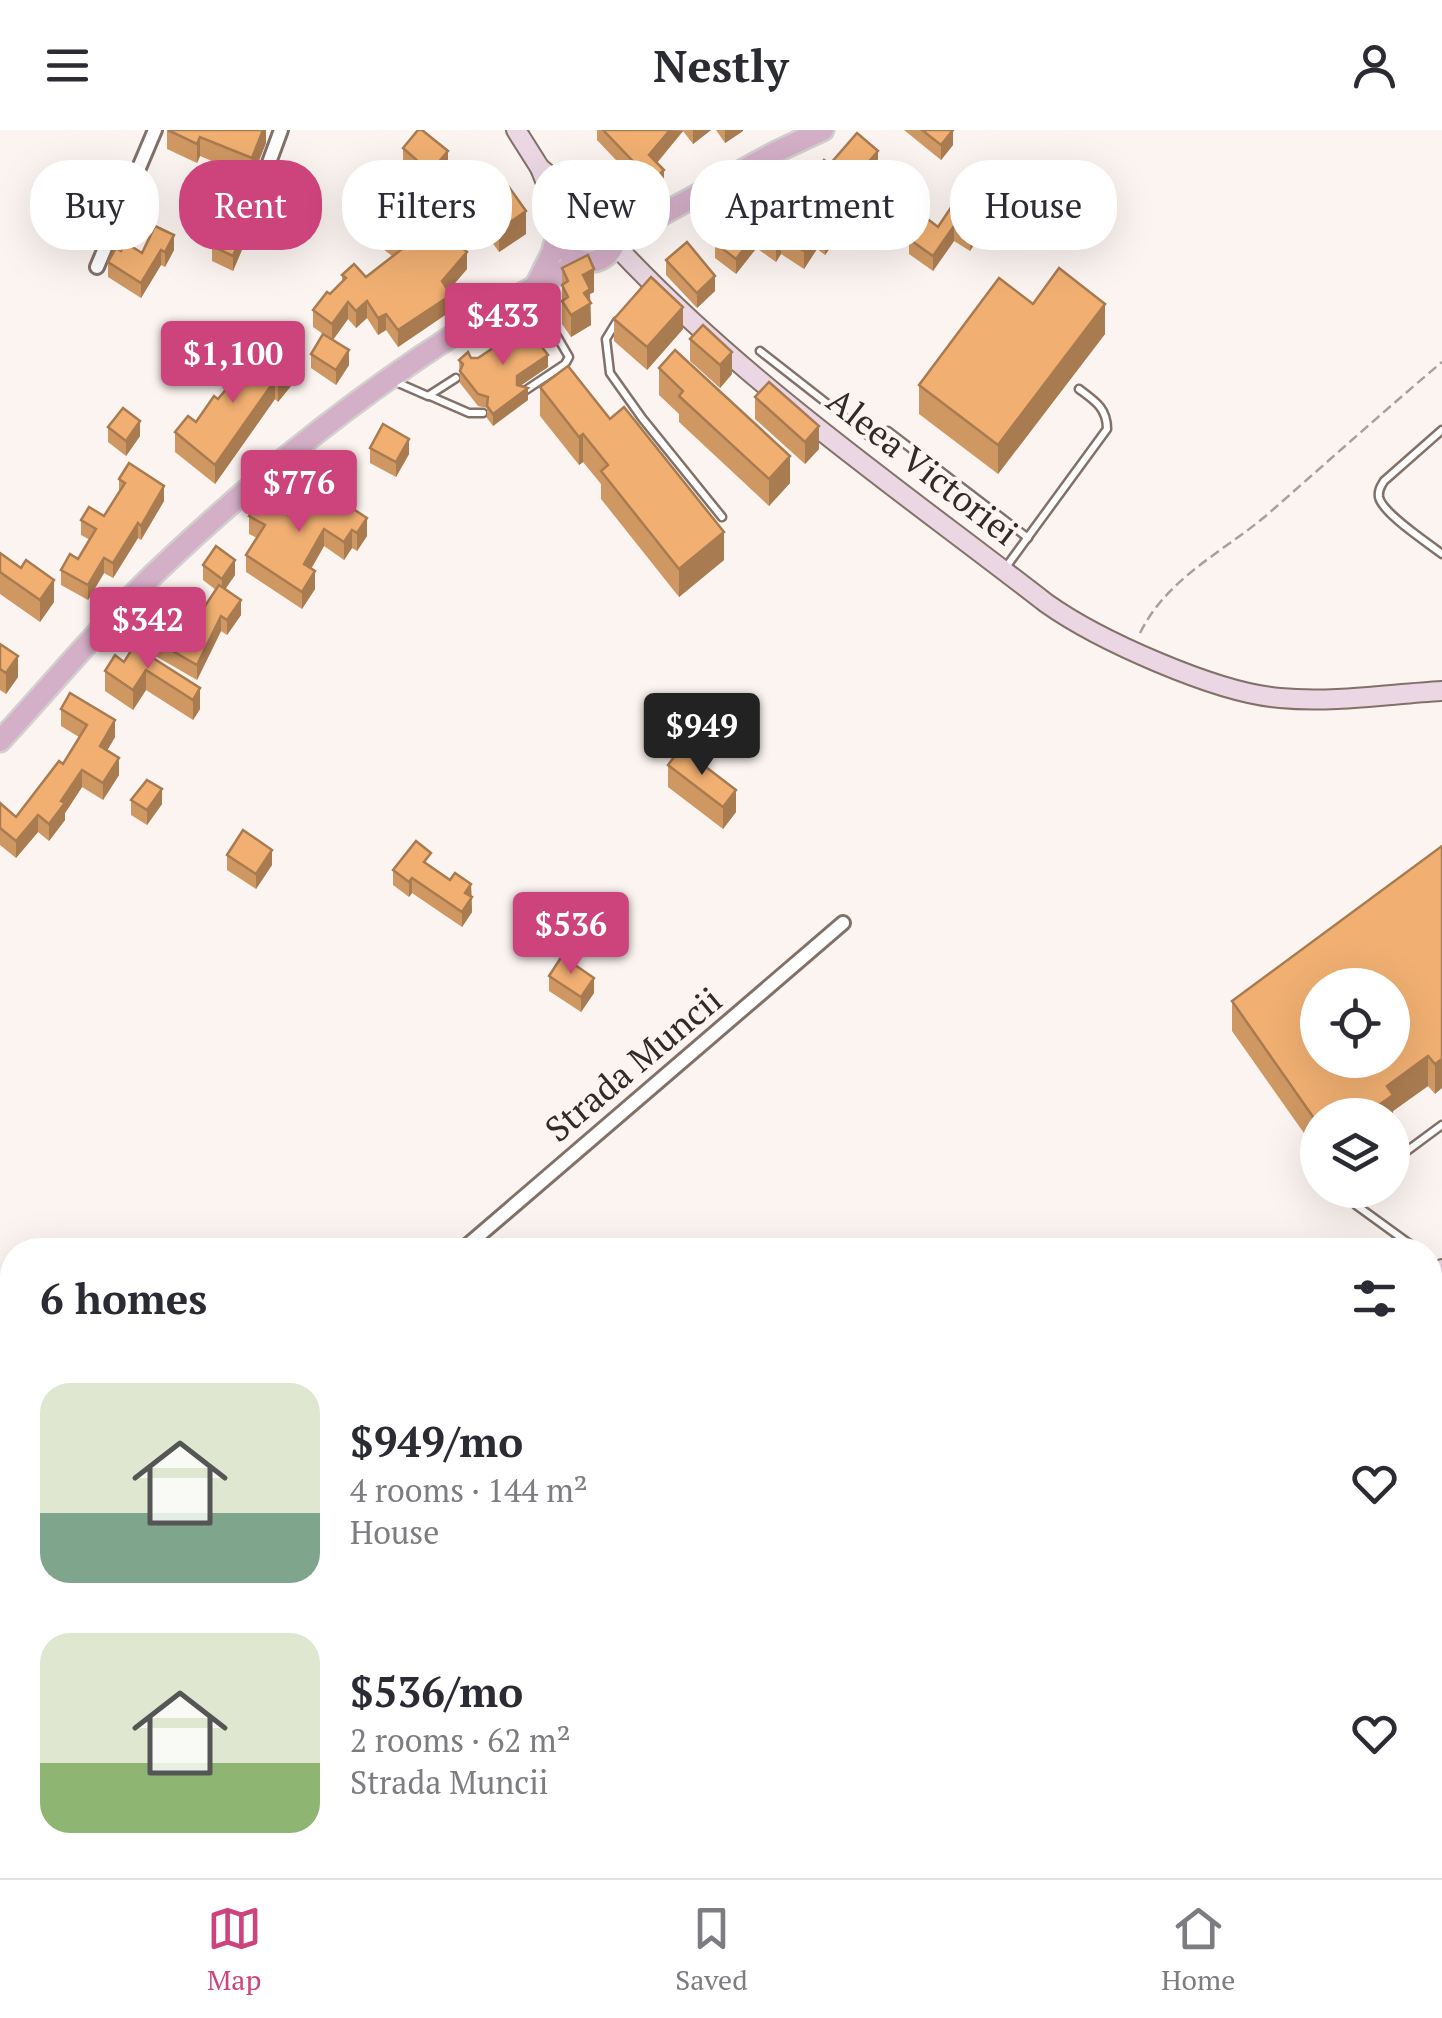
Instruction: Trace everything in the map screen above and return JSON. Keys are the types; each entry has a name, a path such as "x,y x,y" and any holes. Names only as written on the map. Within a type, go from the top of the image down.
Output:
{"main road":[{"path":"670,212 823,130"},
{"path":"532,288 549,250"},
{"path":"564,250 581,262"},
{"path":"0,741 155,574 314,436 390,379 532,288 606,250"}],"street":[{"path":"97,267 155,130"},
{"path":"270,160 281,130"},
{"path":"516,130 535,160"},
{"name":"Aleea Victoriei","path":"615,250 645,284 784,399 1062,615 1132,650 1220,684 1282,698 1442,690"},
{"name":"Strada Muncii","path":"476,1238 842,923"}],"lane":[{"path":"522,393 565,364 570,356 532,288"},
{"path":"516,334 544,314"},
{"path":"618,319 606,340 610,373 722,517"},
{"path":"760,351 870,436"},
{"path":"428,396 456,378"},
{"path":"390,379 469,413 483,414"},
{"path":"1004,570 1107,429 1102,406 1080,389"},
{"path":"1442,430 1397,468 1379,491 1379,500 1388,510 1442,554"},
{"path":"888,431 1028,538"},
{"path":"1410,1149 1442,1125"},
{"path":"1360,1208 1401,1238"}],"path":[{"path":"1132,650 1154,610 1177,583 1264,517 1442,362"}],"building":[{"path":"168,130 263,130 252,158 200,137 197,144"},
{"path":"422,130 448,151 440,160 416,160 403,148"},
{"path":"603,130 670,130 649,155 654,160 632,160"},
{"path":"922,130 953,130 941,145"},
{"path":"857,133 878,151 870,160 833,160"},
{"path":"512,191 526,211 512,221"},
{"path":"950,209 950,232 933,256 925,250 930,250 930,221 938,227"},
{"path":"159,228 174,235 141,283 108,262 115,250 142,253 159,250"},
{"path":"687,242 715,276 697,293 666,260"},
{"path":"401,250 467,252 442,281 451,295 398,330 386,314 378,318 367,301 356,311 348,302 332,324 313,310 327,292 330,294 346,278 342,275 354,264 366,277"},
{"path":"724,250 743,250 736,259"},
{"path":"588,255 594,269 583,275 590,289 584,293 591,303 571,315 562,301 568,297 562,285 568,281 562,268"},
{"path":"1059,268 1105,304 998,445 919,385 999,278 1033,304"},
{"path":"651,277 683,307 647,347 614,319"},
{"path":"703,325 732,352 720,365 690,339"},
{"path":"526,326 548,355 517,376 517,385 528,388 493,414 487,406 488,397 478,394 460,371 463,364 459,360 468,352 471,358 478,358"},
{"path":"323,334 349,350 336,370 311,354"},
{"path":"263,345 291,367 278,382 275,380 215,465 175,432 188,416 196,422 214,396 218,399"},
{"path":"675,350 790,456 769,479 679,396 683,391 659,368"},
{"path":"568,366 610,419 624,407 724,532 679,569 601,471 608,465 583,434 579,437 540,387"},
{"path":"769,382 819,426 805,442 755,397"},
{"path":"123,408 140,421 126,441 108,427"},
{"path":"383,424 409,439 396,462 370,448"},
{"path":"129,463 164,486 113,563 104,558 88,585 61,570 70,554 78,559 96,529 81,520 89,507 104,516 125,483 119,479"},
{"path":"321,488 367,518 357,533 352,530 344,542 324,529 304,564 315,571 302,592 246,555 265,525 249,516 260,497 299,521"},
{"path":"216,546 235,560 222,579 203,565"},
{"path":"0,553 21,568 26,560 54,580 40,600 0,572"},
{"path":"219,585 241,600 227,620 221,616 197,665 145,635 151,626 139,617 148,603 176,622 187,601 203,609"},
{"path":"0,644 18,656 6,673 0,669"},
{"path":"134,646 200,688 193,700 146,670 133,690 105,671 115,655 124,662"},
{"path":"70,693 115,720 100,746 119,758 103,783 82,770 49,824 38,815 16,841 0,828 0,803 16,817 59,761 63,764 87,725 61,709"},
{"path":"681,748 736,790 723,807 668,765"},
{"path":"147,780 162,789 147,810 131,800"},
{"path":"243,830 272,850 256,874 227,855"},
{"path":"416,841 431,853 424,862 450,880 455,873 471,884 465,893 472,897 462,912 412,878 409,882 393,870"},
{"path":"1442,846 1442,1059 1435,1064 1428,1056 1410,1069 1410,968 1300,968 1300,1078 1398,1078 1387,1086 1393,1095 1389,1098 1300,1098 1232,1001"},
{"path":"562,956 594,978 581,997 549,976"}]}
